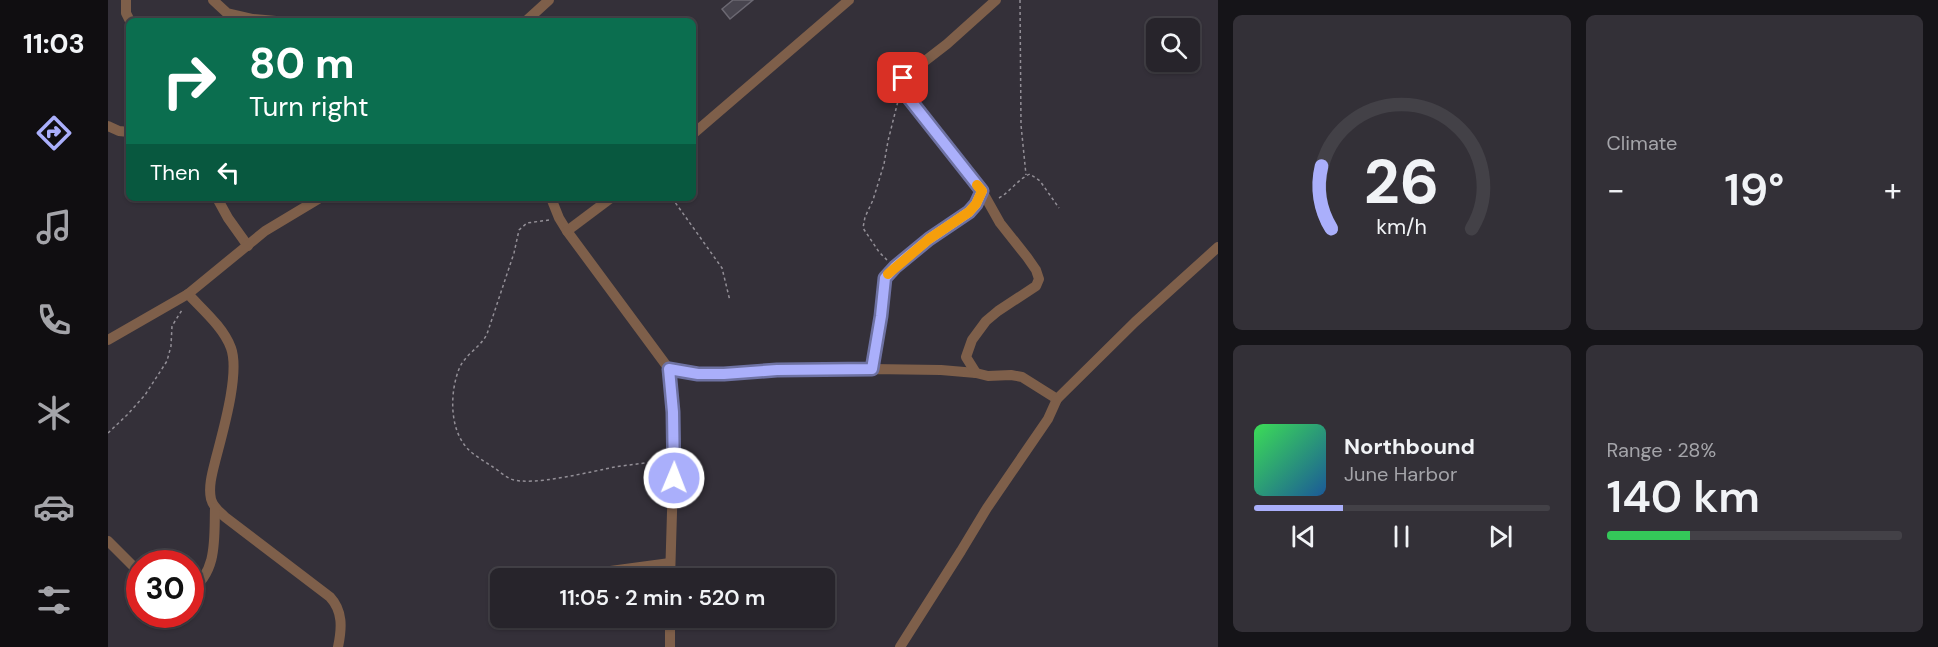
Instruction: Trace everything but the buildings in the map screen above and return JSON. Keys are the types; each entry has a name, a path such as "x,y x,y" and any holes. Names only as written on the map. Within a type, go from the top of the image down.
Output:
{"street":[{"path":"126,0 128,18"},
{"path":"213,0 227,17"},
{"path":"528,18 549,0"},
{"path":"696,131 849,0"},
{"path":"976,373 966,357 978,330 998,311 1036,286 1039,279 1028,257 1000,223 990,202 903,89 903,78 947,44 996,0"},
{"path":"108,126 126,132"},
{"path":"872,369 885,278 929,239 969,212 982,191"},
{"path":"219,201 248,246"},
{"path":"108,340 185,296 265,231 315,201"},
{"path":"552,201 567,231 669,369 674,454 670,568"},
{"path":"567,231 607,201"},
{"path":"900,647 987,508 1048,419 1057,399 1135,322 1218,247"},
{"path":"185,296 228,342 233,359 228,402 211,482 210,494 215,508 211,566 204,578"},
{"path":"669,369 698,374 872,369 976,373 988,376 1011,375 1022,377 1057,399"},
{"path":"215,508 337,604 341,622 338,647"},
{"path":"108,541 126,559"},
{"path":"633,568 670,563"},
{"path":"670,628 670,647"}],"path":[{"path":"1020,0 1021,125 1026,175"},
{"path":"895,267 879,252 863,228 884,164 893,119 903,89"},
{"path":"990,202 1005,195 1026,175"},
{"path":"1026,175 1034,176 1040,181 1059,208"},
{"path":"674,201 722,268 730,301"},
{"path":"559,218 526,223 519,230 514,253 487,334 483,342 459,368 453,404 458,436 468,449 511,479 525,482 655,462 674,454"},
{"path":"108,433 145,395 167,361 171,346 172,326 182,309 185,296"}],"slow traffic":[{"path":"888,274 929,239 969,212 982,191 977,185"}],"route":[{"path":"674,478 673,412 669,369 698,374 872,369 878,340 885,278 905,258 969,212 976,204 982,191 907,96 903,89 903,78"}]}
